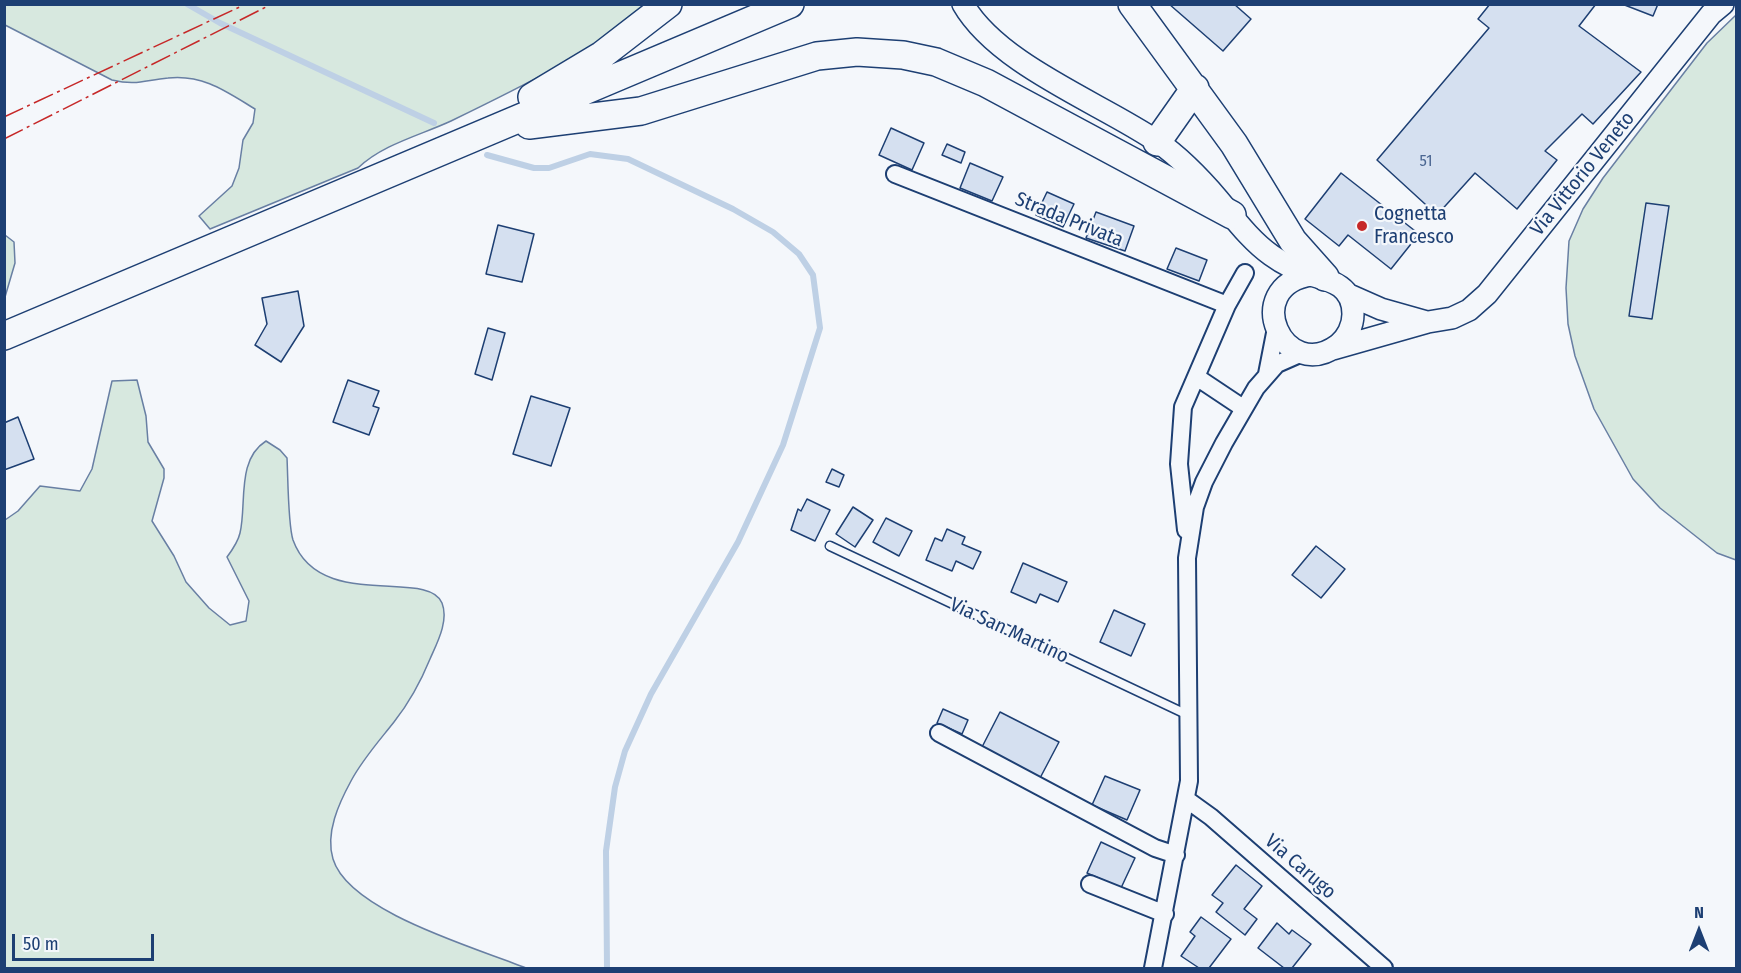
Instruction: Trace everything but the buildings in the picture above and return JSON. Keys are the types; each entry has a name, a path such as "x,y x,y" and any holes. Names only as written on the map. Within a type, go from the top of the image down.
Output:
{"main road":[{"path":"378,178 381,168 391,159 493,116 564,79 632,34 668,4"},
{"path":"4,336 790,4"},
{"path":"1132,4 1244,160 1286,232 1318,276"},
{"path":"481,134 560,120 641,111 817,56 857,52 903,55 936,62 986,83 1232,215"},
{"path":"1157,142 1194,88"}],"street":[{"path":"963,4 984,31 1017,58 1157,142 1197,175 1260,246 1282,262 1338,284 1347,294 1353,310 1351,326 1342,342 1332,349"},
{"name":"Via Vittorio Veneto","path":"1428,322 1461,314 1487,294 1711,14 1722,4"},
{"name":"Strada Privata","path":"895,174 1227,305"},
{"path":"1260,246 1272,275 1276,299 1273,317 1276,328 1285,343 1302,353"},
{"path":"1153,969 1186,799 1188,546 1179,464 1183,407 1198,378 1227,305 1245,273"},
{"path":"1276,299 1292,281 1318,276"},
{"path":"1347,294 1381,309 1428,322"},
{"path":"1188,546 1195,507 1204,482 1243,408 1266,375 1283,361 1302,353 1320,354 1428,322"},
{"path":"1266,375 1276,328"},
{"path":"1198,378 1243,408"},
{"path":"939,733 1155,848 1176,855"},
{"name":"Via Carugo","path":"1186,799 1211,817 1384,969"},
{"path":"1090,884 1165,914"}],"lane":[{"name":"Via San Martino","path":"830,546 1188,715"}],"shaded area":[{"path":"5,4 654,5 606,38 556,68 504,95 379,152 358,168 210,229 199,216 232,186 239,168 243,140 253,123 255,109 214,86 192,79 181,77 135,83 112,80 5,25"},
{"path":"1736,15 1736,560 1717,553 1660,508 1633,479 1594,409 1575,356 1568,324 1566,288 1569,241 1583,209 1603,178 1707,43"},
{"path":"5,235 14,242 15,263 5,297"},
{"path":"137,380 146,416 148,442 164,469 164,478 152,521 174,556 186,582 209,608 230,625 246,621 249,601 227,557 240,533 244,483 250,459 266,441 280,450 287,458 291,533 306,562 325,575 348,582 416,589 433,593 442,603 444,617 441,632 419,684 410,700 360,766 342,799 332,829 333,859 344,878 363,896 388,912 448,939 526,968 5,968 5,520 18,511 40,486 80,491 92,469 112,381"}],"waterway":[{"path":"187,4 220,23 434,123"},
{"path":"487,155 534,168 549,168 590,154 628,159 733,209 773,232 799,254 813,275 820,328 783,445 738,542 651,694 625,751 615,787 606,851 607,968"}],"power":[{"path":"4,117 246,4"},
{"path":"4,139 272,4"}],"place":[{"name":"Cognetta Francesco","path":"1362,226"}]}
